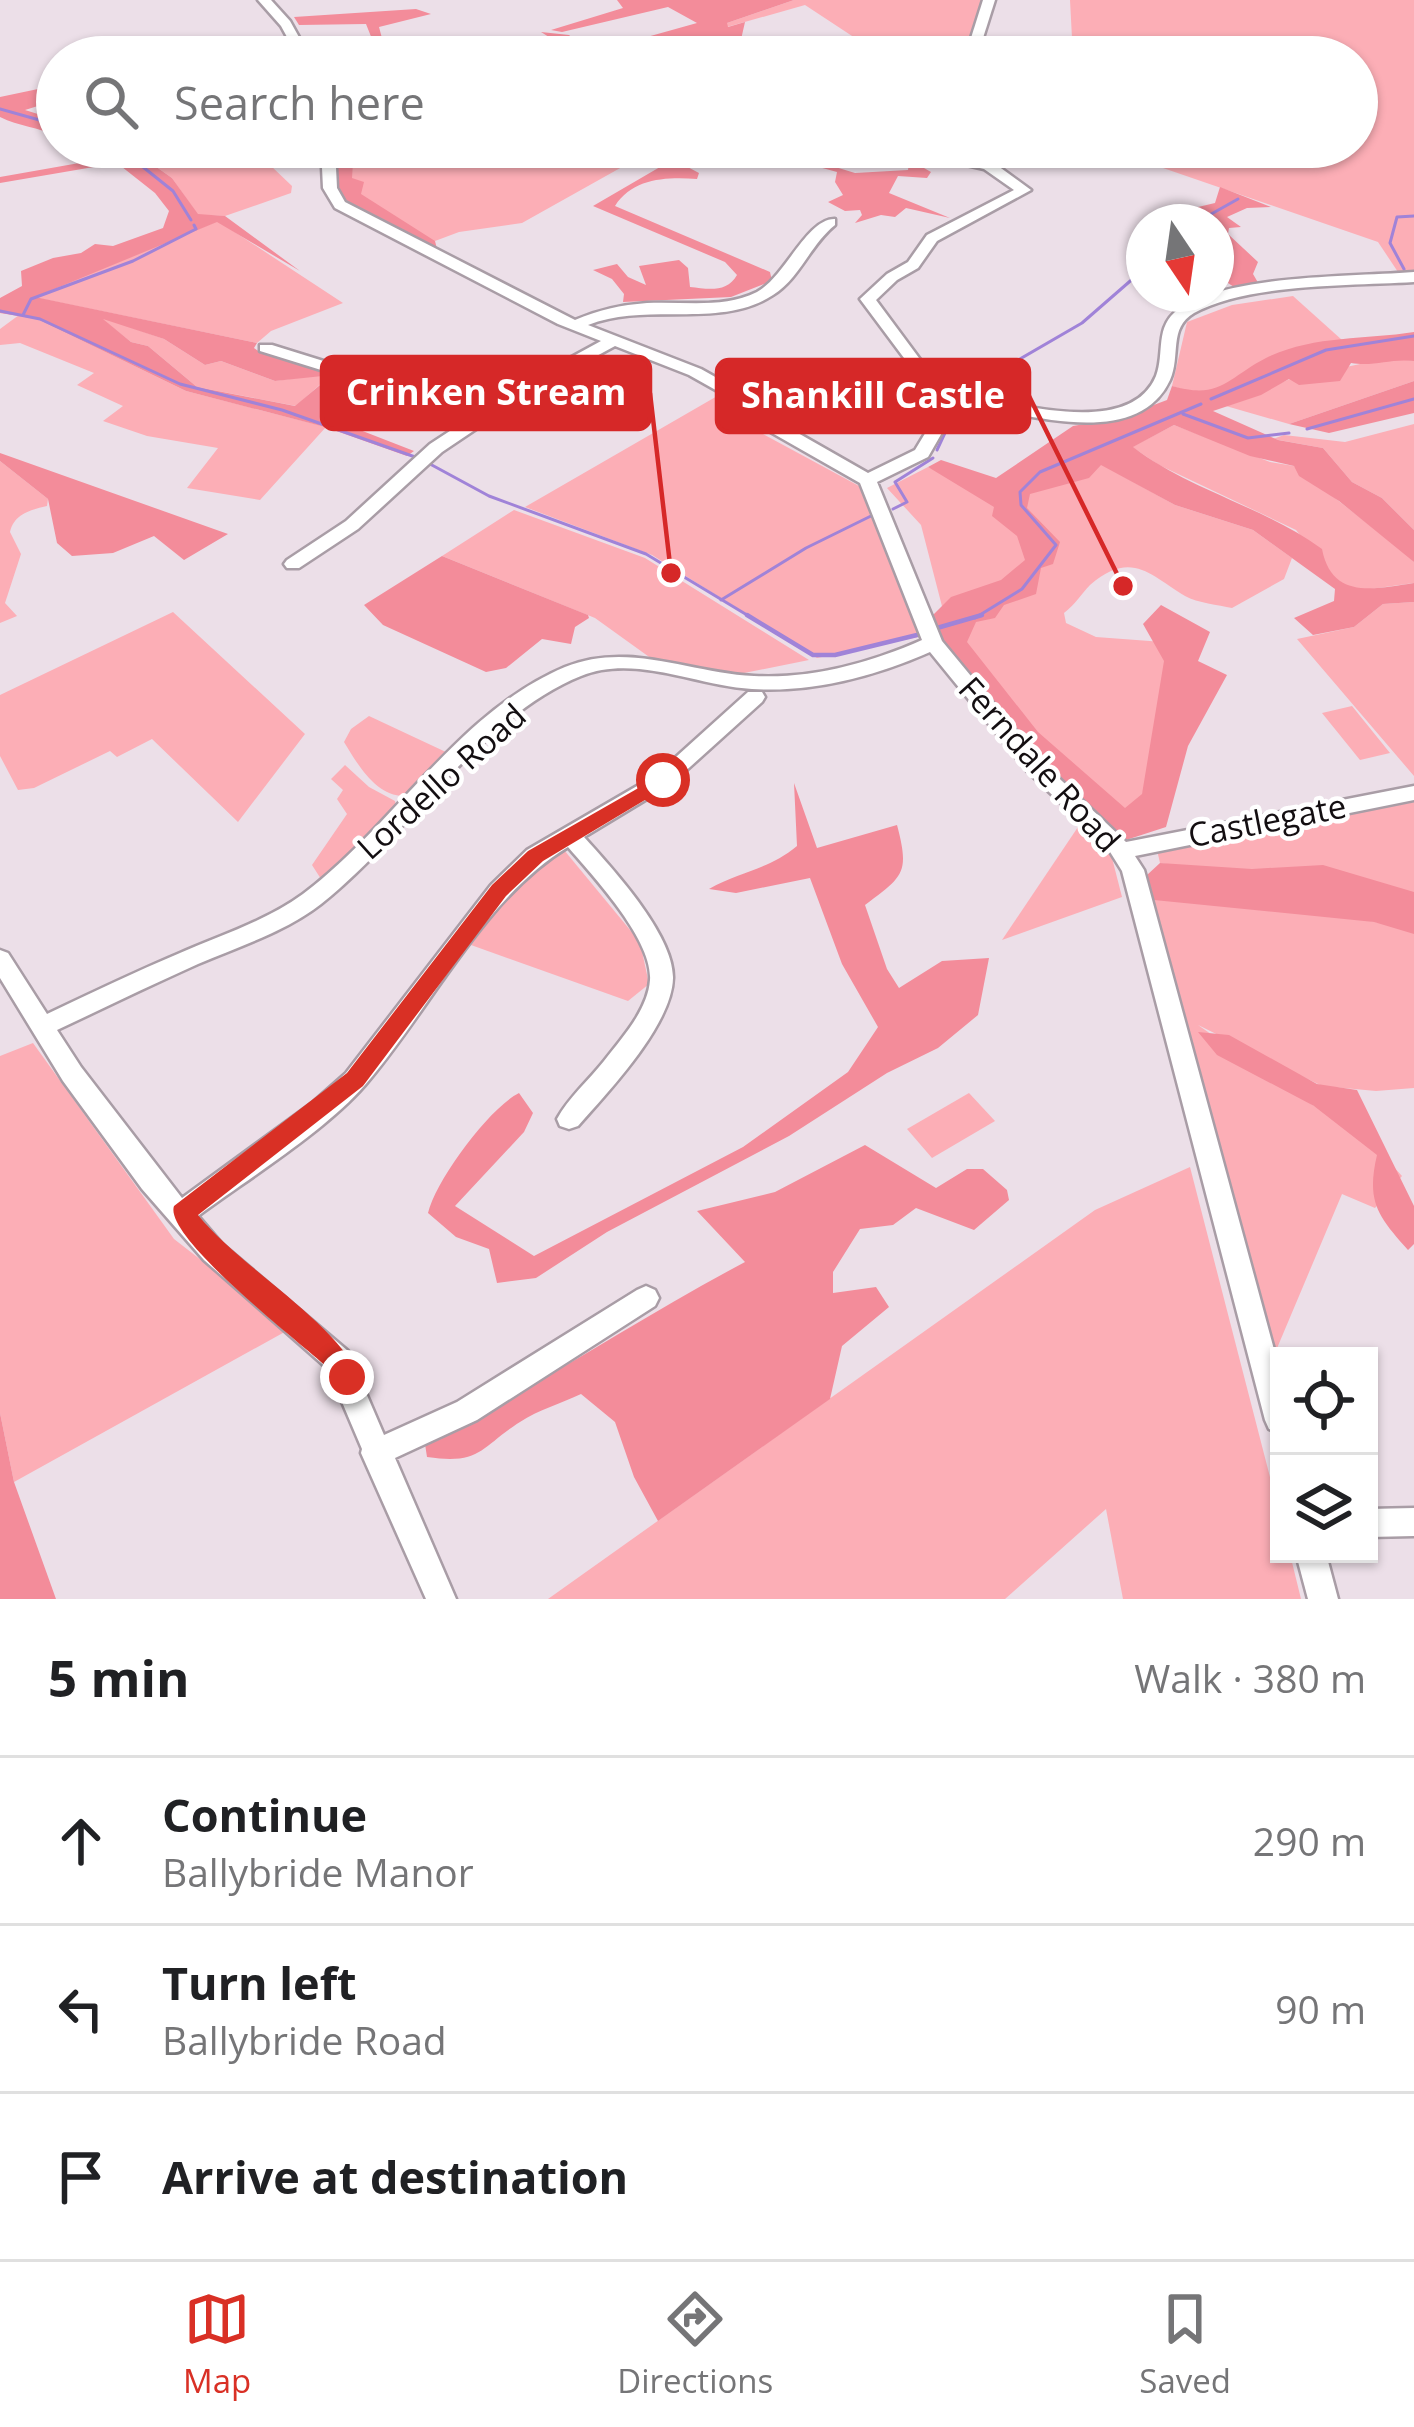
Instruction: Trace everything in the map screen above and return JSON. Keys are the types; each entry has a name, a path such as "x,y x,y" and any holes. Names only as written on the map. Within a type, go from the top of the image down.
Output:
{"street":[{"path":"264,0 293,36"},
{"path":"978,36 989,0"},
{"path":"329,168 330,188 340,205 473,277 576,325 695,372 727,390 743,409 868,480 908,463 931,443 944,417 937,393 880,322 868,299 913,265 932,238 1024,190 991,168"},
{"path":"576,325 614,309 644,304 727,305 757,299 805,257 815,231 830,222"},
{"path":"937,393 1052,417 1129,408 1147,400 1160,385 1168,331 1186,310 1223,296 1414,277"},
{"path":"293,564 352,525 436,448 528,387 613,340"},
{"path":"266,348 401,390 470,428"},
{"path":"822,394 862,372 919,370"},
{"name":"Ferndale Road","path":"868,480 933,643 1034,766 1122,851 1143,906 1270,1386"},
{"name":"Lordello Road","path":"45,1024 252,932 309,901 499,720 569,673 609,659 760,683 861,667 933,643"},
{"path":"182,1213 355,1080 499,891 536,856 663,780 755,697"},
{"name":"Castlegate","path":"1122,851 1414,793"},
{"path":"568,1119 638,1030 657,999 663,978 658,948 570,835"},
{"path":"0,959 45,1024 72,1074 151,1180 213,1252 338,1360 441,1599"},
{"path":"375,1454 467,1411 646,1298"},
{"path":"1378,1523 1414,1522"},
{"path":"1313,1563 1323,1599"}],"shaded area":[{"path":"617,0 794,0 727,23 728,27 745,22 742,36 650,36 697,23 668,7 562,32 551,30 623,8"},
{"path":"794,0 985,0 974,36 852,36 805,5 727,27 727,23"},
{"path":"1070,0 1414,0 1414,271 1398,272 1378,242 1163,168 1378,168 1378,36 1072,36"},
{"path":"416,9 431,14 379,27 381,36 371,36 366,24 299,25 294,17"},
{"path":"36,89 36,107 25,110 36,113 36,129 0,117 0,97"},
{"path":"51,168 88,168 0,183 0,177"},
{"path":"123,168 158,168 172,178 198,214 225,216 300,271 217,222 35,297 257,343 254,348 261,353 395,391 367,389 361,398 324,416 414,451 407,456 325,427 186,391 37,319 0,313 0,298 22,286 21,271 81,253 95,244 113,246 163,228 169,211","holes":["103,319 164,339 205,365 221,361 275,381 332,375 295,406 197,387 148,346 131,342"]},
{"path":"158,168 273,168 292,186 291,193 225,216 198,215 172,178"},
{"path":"337,168 353,168 352,178 364,182 361,194 435,241 437,249 340,197"},
{"path":"343,168 620,168 522,223 459,232 427,244 346,199"},
{"path":"658,168 690,168 699,173 697,179 662,179 641,185 615,206 770,272 772,281 731,297 623,302 624,294 612,279 593,270 617,264 628,277 646,285 639,266 679,260 688,268 690,287 710,289 728,285 737,275 725,262 593,206"},
{"path":"822,168 855,173 924,168 931,172 927,178 898,176 889,193 950,218 906,208 895,217 881,215 855,223 862,215 860,210 845,211 828,202 843,195 835,182 837,172"},
{"path":"1220,187 1271,207 1234,214 1234,204 1211,204"},
{"path":"218,221 343,303 271,331 257,343 33,297"},
{"path":"1234,240 1258,262 1253,274 1260,286 1237,289"},
{"path":"1293,296 1342,340 1209,398 1172,386 1187,322 1213,312 1234,312 1234,305"},
{"path":"19,315 37,319 186,391 326,427 260,500 187,488 218,448 147,436 103,421 123,406 77,385 94,373 20,343 0,345 0,329"},
{"path":"98,316 164,339 205,365 221,361 275,381 333,373 296,406 197,387 148,346 131,342"},
{"path":"1414,332 1414,361 1351,363 1340,381 1299,385 1289,379 1261,395 1213,411 1278,440 1323,448 1352,482 1382,498 1414,530 1414,562 1339,501 1299,476 1294,466 1250,456 1174,425 1133,447 1178,475 1300,534 1322,549 1327,565 1345,584 1370,588 1414,583 1414,602 1383,604 1354,627 1313,635 1294,618 1334,601 1335,589 1253,530 1175,505 1101,465 1089,478 1030,494 1027,508 1060,542 1053,564 1041,568 1036,594 1004,605 995,618 976,622 967,642 1038,732 1125,808 1142,794 1164,661 1143,624 1161,605 1210,632 1198,661 1227,675 1188,746 1166,827 1126,840 992,710 929,619 951,597 1001,580 1025,560 1017,536 992,516 994,507 928,467 941,460 996,478 1073,426 1119,418 1167,400 1172,386 1213,389 1266,358 1302,345"},
{"path":"1388,358 1414,361 1414,381 1289,424 1226,406 1290,379"},
{"path":"1414,381 1414,413 1329,433 1289,424"},
{"path":"719,395 748,426 859,486 874,503 923,636 817,658 652,555 525,507"},
{"path":"1414,424 1414,530 1382,498 1352,482 1323,448 1273,439 1284,435 1345,442"},
{"path":"1174,425 1270,462 1294,466 1409,556 1414,562 1414,583 1356,591 1338,582 1296,530 1159,465 1132,447"},
{"path":"0,453 228,534 184,560 154,536 113,553 72,556 57,543 48,499 0,461"},
{"path":"0,461 48,499 47,506 24,514 12,526 10,532 21,554 5,603 17,616 0,623"},
{"path":"1101,464 1175,505 1253,530 1292,558 1284,579 1232,608 1190,598 1130,567 1105,574 1064,613 1066,623 1096,637 1163,642 1176,699 1127,837 951,641 921,525 887,488 928,467 1006,501"},
{"path":"514,510 645,558 809,660 734,675 652,659 595,618 442,556"},
{"path":"442,556 589,618 575,627 571,644 542,639 506,668 486,672 383,625 364,605"},
{"path":"1414,602 1414,776 1297,639 1354,627 1383,604"},
{"path":"173,612 305,734 238,822 152,739 117,757 110,751 34,788 18,790 0,756 0,695"},
{"path":"1352,706 1390,753 1360,760 1322,713"},
{"path":"369,716 448,753 407,796 378,786 344,742 351,729"},
{"path":"345,765 369,787 395,801 396,807 321,879 312,865 347,814 337,799 343,790 331,779"},
{"path":"794,783 817,848 897,825 903,854 900,872 865,905 887,969 899,988 942,961 989,958 978,1015 938,1048 887,1073 789,1136 607,1232 536,1278 497,1283 489,1249 456,1237 428,1213 452,1164 507,1101 519,1093 533,1113 524,1132 455,1206 534,1256 743,1147 848,1072 878,1027 842,964 810,878 736,893 709,889 797,846"},
{"path":"1414,802 1414,901 1160,863 1157,850"},
{"path":"1080,824 1111,854 1122,897 1002,940"},
{"path":"564,850 640,942 649,984 628,1001 471,945 525,873"},
{"path":"1160,863 1252,869 1323,865 1414,892 1414,934 1374,922 1154,900 1147,875"},
{"path":"1147,875 1414,930 1414,1088 1376,1091 1322,1086 1198,1025 1314,1106 1341,1109 1402,1176 1375,1208 1342,1194 1278,1347 1273,1347"},
{"path":"1198,1032 1229,1035 1317,1084 1357,1090 1414,1206 1414,1244 1408,1250 1377,1207 1373,1185 1377,1155 1314,1106 1217,1055"},
{"path":"33,1043 174,1239 290,1329 14,1482 0,1413 0,1056"},
{"path":"969,1093 995,1121 932,1158 907,1129"},
{"path":"865,1145 936,1188 967,1169 983,1169 1007,1190 1009,1200 974,1230 916,1208 893,1225 860,1229 833,1272 833,1293 876,1287 889,1307 842,1346 830,1399 658,1521 634,1477 615,1422 581,1394 527,1418 470,1456 427,1457 425,1444 745,1262 697,1211 775,1192"},
{"path":"1190,1167 1270,1477 1270,1563 1292,1563 1301,1599 1123,1599 1106,1509 1005,1599 548,1599 1095,1210"},
{"path":"0,1413 14,1482 56,1599 0,1599"}],"waterway":[{"path":"0,109 36,119"},
{"path":"144,168 173,191 191,220"},
{"path":"1229,204 1238,199"},
{"path":"1404,269 1390,243 1397,217 1414,216"},
{"path":"23,315 31,299 133,261 196,229 194,225"},
{"path":"965,391 1082,323 1126,285"},
{"path":"0,311 40,319 180,384 282,410 418,458"},
{"path":"1211,399 1326,350 1414,336"},
{"path":"1307,429 1414,399"},
{"path":"978,616 1022,589 1056,545 1021,505 1020,492 1040,472 1201,404"},
{"path":"937,450 958,405"},
{"path":"1183,414 1248,438 1289,433"},
{"path":"893,509 907,502 895,482 933,458"},
{"path":"430,464 489,496 646,554 722,600"},
{"path":"722,600 806,548 873,515"},
{"path":"722,600 752,618"},
{"path":"747,615 813,655 835,655 917,635"},
{"path":"978,616 982,615"},
{"path":"937,628 978,616"}],"place":[{"name":"Crinken Stream","path":"671,573"},
{"name":"Shankill Castle","path":"1123,586"}],"route":[{"path":"347,1377 338,1360 213,1252 182,1213 355,1080 499,891 536,856 663,780"}]}
